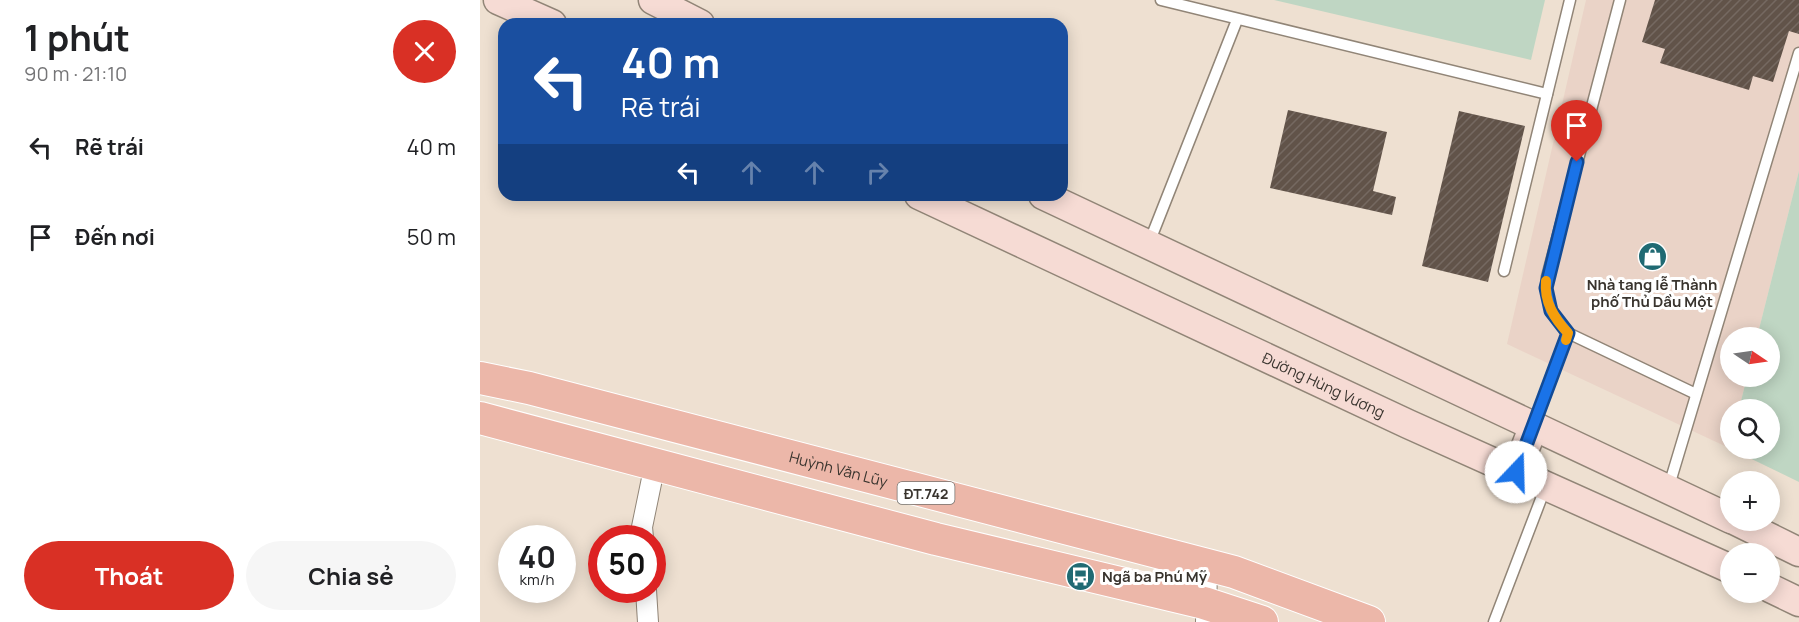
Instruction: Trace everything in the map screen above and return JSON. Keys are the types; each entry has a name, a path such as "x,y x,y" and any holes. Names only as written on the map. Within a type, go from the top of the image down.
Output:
{"main road":[{"path":"498,0 538,18"},
{"path":"653,0 688,18"},
{"name":"Đường Hùng Vương","path":"932,201 1546,486 1720,564"},
{"path":"1056,201 1720,514"},
{"name":"Huỳnh Văn Lũy","path":"480,378 529,388 1234,572 1369,622"},
{"path":"480,418 1205,612 1262,622"},
{"path":"1516,472 1534,425"},
{"path":"1755,531 1799,552"},
{"path":"1780,593 1799,602"}],"street":[{"path":"642,525 656,464"},
{"path":"1205,612 1207,565"},
{"path":"647,603 648,622"}],"lane":[{"path":"1161,0 1547,94"},
{"path":"1504,271 1570,0"},
{"path":"1620,0 1546,288 1551,311 1568,333 1696,394"},
{"path":"1148,244 1237,20"},
{"path":"1668,489 1799,53"},
{"path":"1534,425 1568,333"},
{"path":"1494,622 1546,486"}],"shaded area":[{"name":"Nhà tang lễ Thành phố Thủ Dầu Một","path":"1586,0 1799,0 1799,171 1760,327 1720,327 1720,387 1744,387 1742,399 1720,399 1720,444 1507,344"}],"green space":[{"path":"1274,0 1545,0 1531,60"},
{"path":"1799,171 1799,482 1752,459 1780,459 1780,399 1742,399 1744,387 1780,387 1780,327 1760,327"}],"building":[{"path":"1655,0 1799,0 1799,34 1789,31 1773,82 1753,76 1749,90 1660,63 1665,49 1642,42"},
{"path":"1288,110 1387,132 1373,191 1396,197 1392,215 1270,188"},
{"path":"1459,111 1525,126 1488,282 1422,266"}],"slow traffic":[{"path":"1546,281 1547,300 1558,323 1568,333 1566,340"}],"place":[{"name":"Nhà tang lễ Thành phố Thủ Dầu Một","path":"1652,257"},
{"name":"Ngã ba Phú Mỹ","path":"1081,576"}],"route":[{"path":"1516,472 1568,333 1551,311 1546,288 1577,162"}]}
